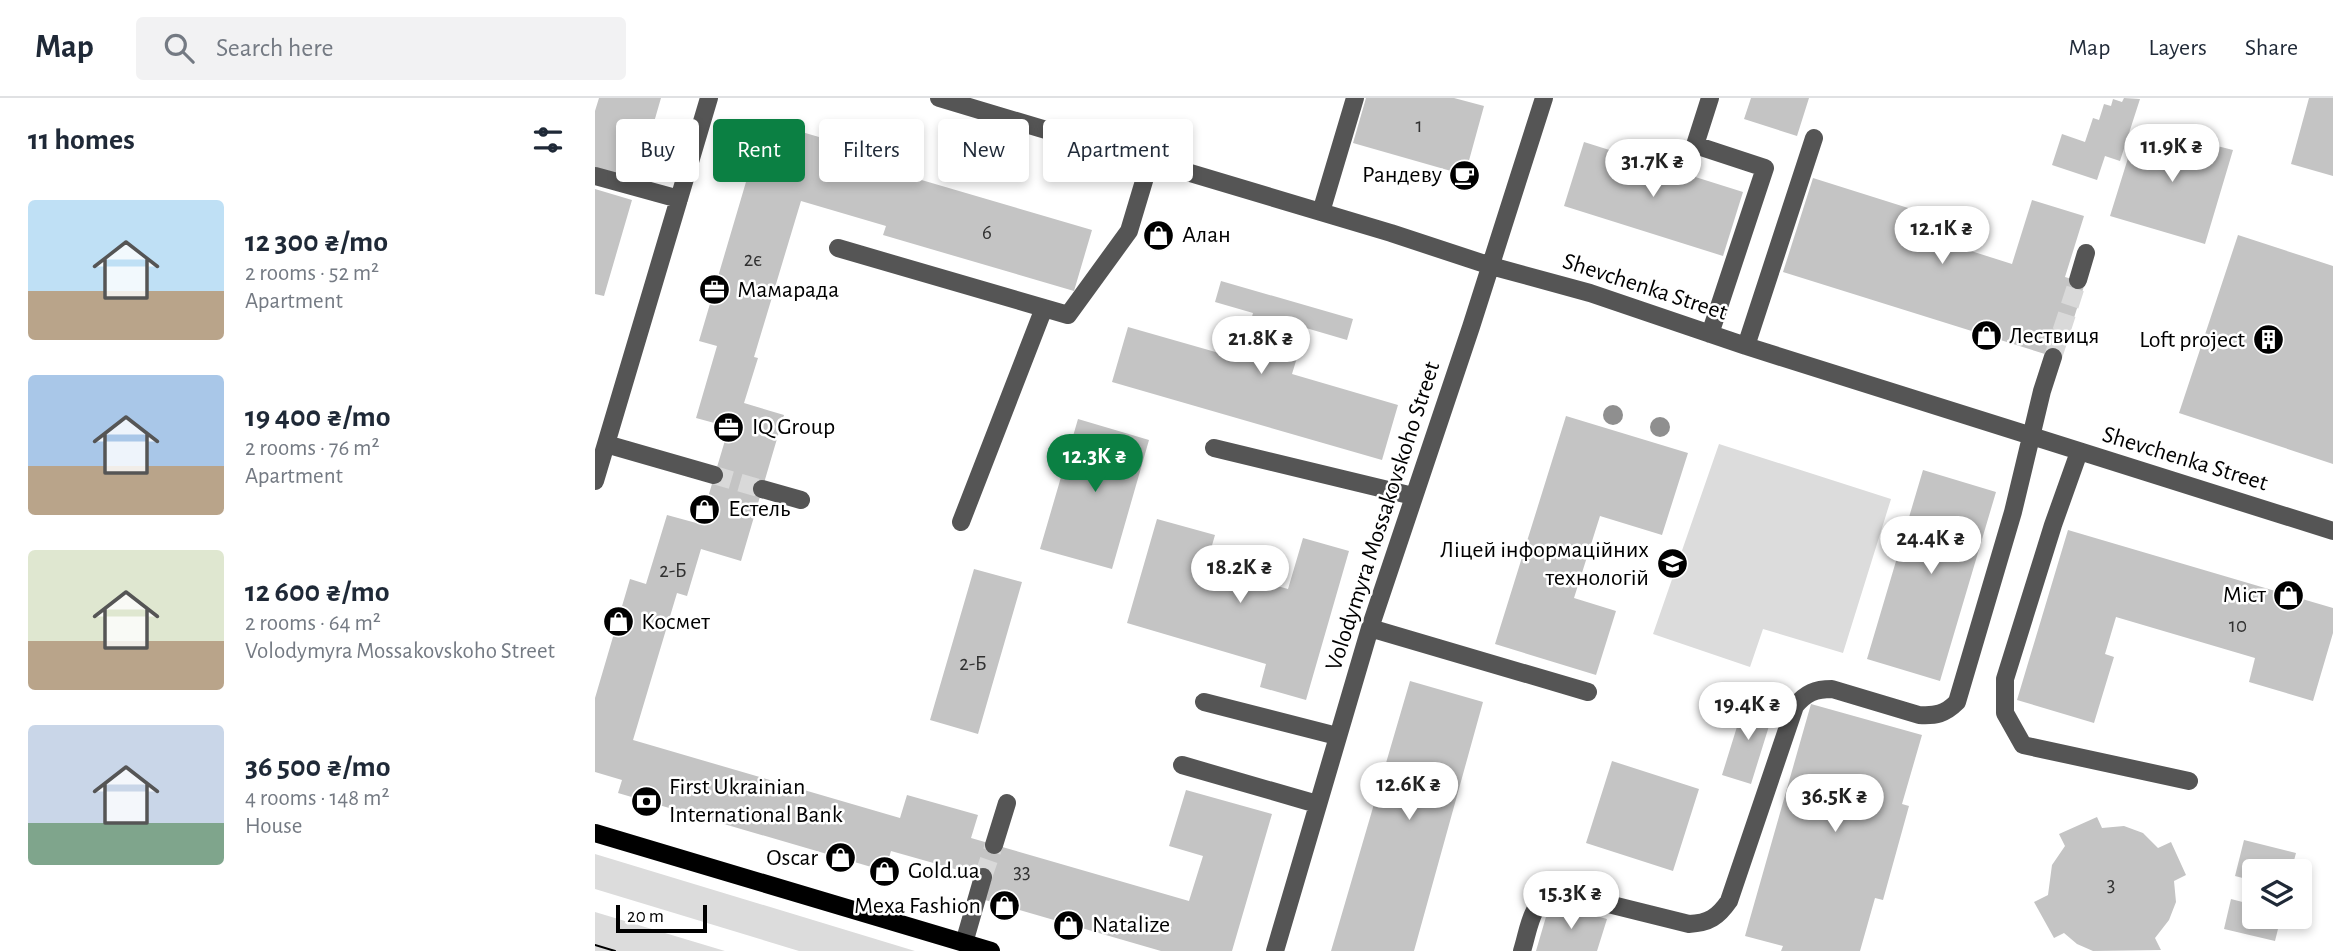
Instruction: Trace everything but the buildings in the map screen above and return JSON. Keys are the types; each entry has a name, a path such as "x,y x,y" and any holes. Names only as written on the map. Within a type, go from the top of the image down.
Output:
{"main road":[{"path":"595,833 991,951"}],"street":[{"path":"595,481 709,98"},
{"name":"Shevchenka Street","path":"939,98 974,103 1043,126"},
{"path":"1321,212 1355,98"},
{"name":"Volodymyra Mossakovskoho Street","path":"1275,951 1370,628 1544,98"},
{"path":"1710,98 1695,145 1765,168 1710,334"},
{"path":"1746,346 1814,138"},
{"name":"Shevchenka Street","path":"1193,174 1491,266 1590,293 1746,346 2333,531"},
{"path":"595,176 679,200"},
{"path":"838,248 1067,315 1129,230 1144,182"},
{"path":"2078,281 2086,253"},
{"path":"961,522 1044,308"},
{"path":"1523,951 1533,913 1539,901 1549,894 1560,892 1689,924 1705,923 1719,915 1729,901 1795,706 1805,695 1818,689 1832,689 1919,715 1934,716 1947,711 1957,702 2013,512 2042,391 2053,357"},
{"path":"606,444 714,475"},
{"path":"1214,448 1413,496"},
{"path":"2079,452 2005,679 2005,713 2023,745 2189,781"},
{"path":"762,489 801,500"},
{"path":"1370,628 1588,692"},
{"path":"1204,702 1337,736"},
{"path":"1182,765 1317,804"},
{"path":"994,845 1007,803"},
{"path":"964,943 983,877"}],"shaded area":[{"path":"1719,444 1891,499 1843,653 1763,629 1750,667 1653,634"},
{"path":"595,854 915,951 799,951 595,889"},
{"path":"595,912 725,951 595,951"}],"tunnel":[{"path":"2053,357 2078,280"},
{"path":"714,475 762,489"},
{"path":"983,877 994,845"}],"tram line":[{"path":"595,945 615,951"}],"place":[{"name":"Рандеву","path":"1465,175"},
{"name":"Алан","path":"1159,235"},
{"name":"Мамарада","path":"714,290"},
{"name":"Лествиця","path":"1986,336"},
{"name":"Loft project","path":"2268,340"},
{"name":"IQ Group","path":"729,427"},
{"name":"Естель","path":"705,509"},
{"name":"Ліцей інформаційних технологій","path":"1672,564"},
{"name":"Міст","path":"2289,595"},
{"name":"Космет","path":"618,622"},
{"name":"First Ukrainian International Bank","path":"646,801"},
{"name":"Oscar","path":"841,858"},
{"name":"Gold.ua","path":"885,871"},
{"name":"Меха Fashion","path":"1004,906"},
{"name":"Natalize","path":"1069,925"}]}
